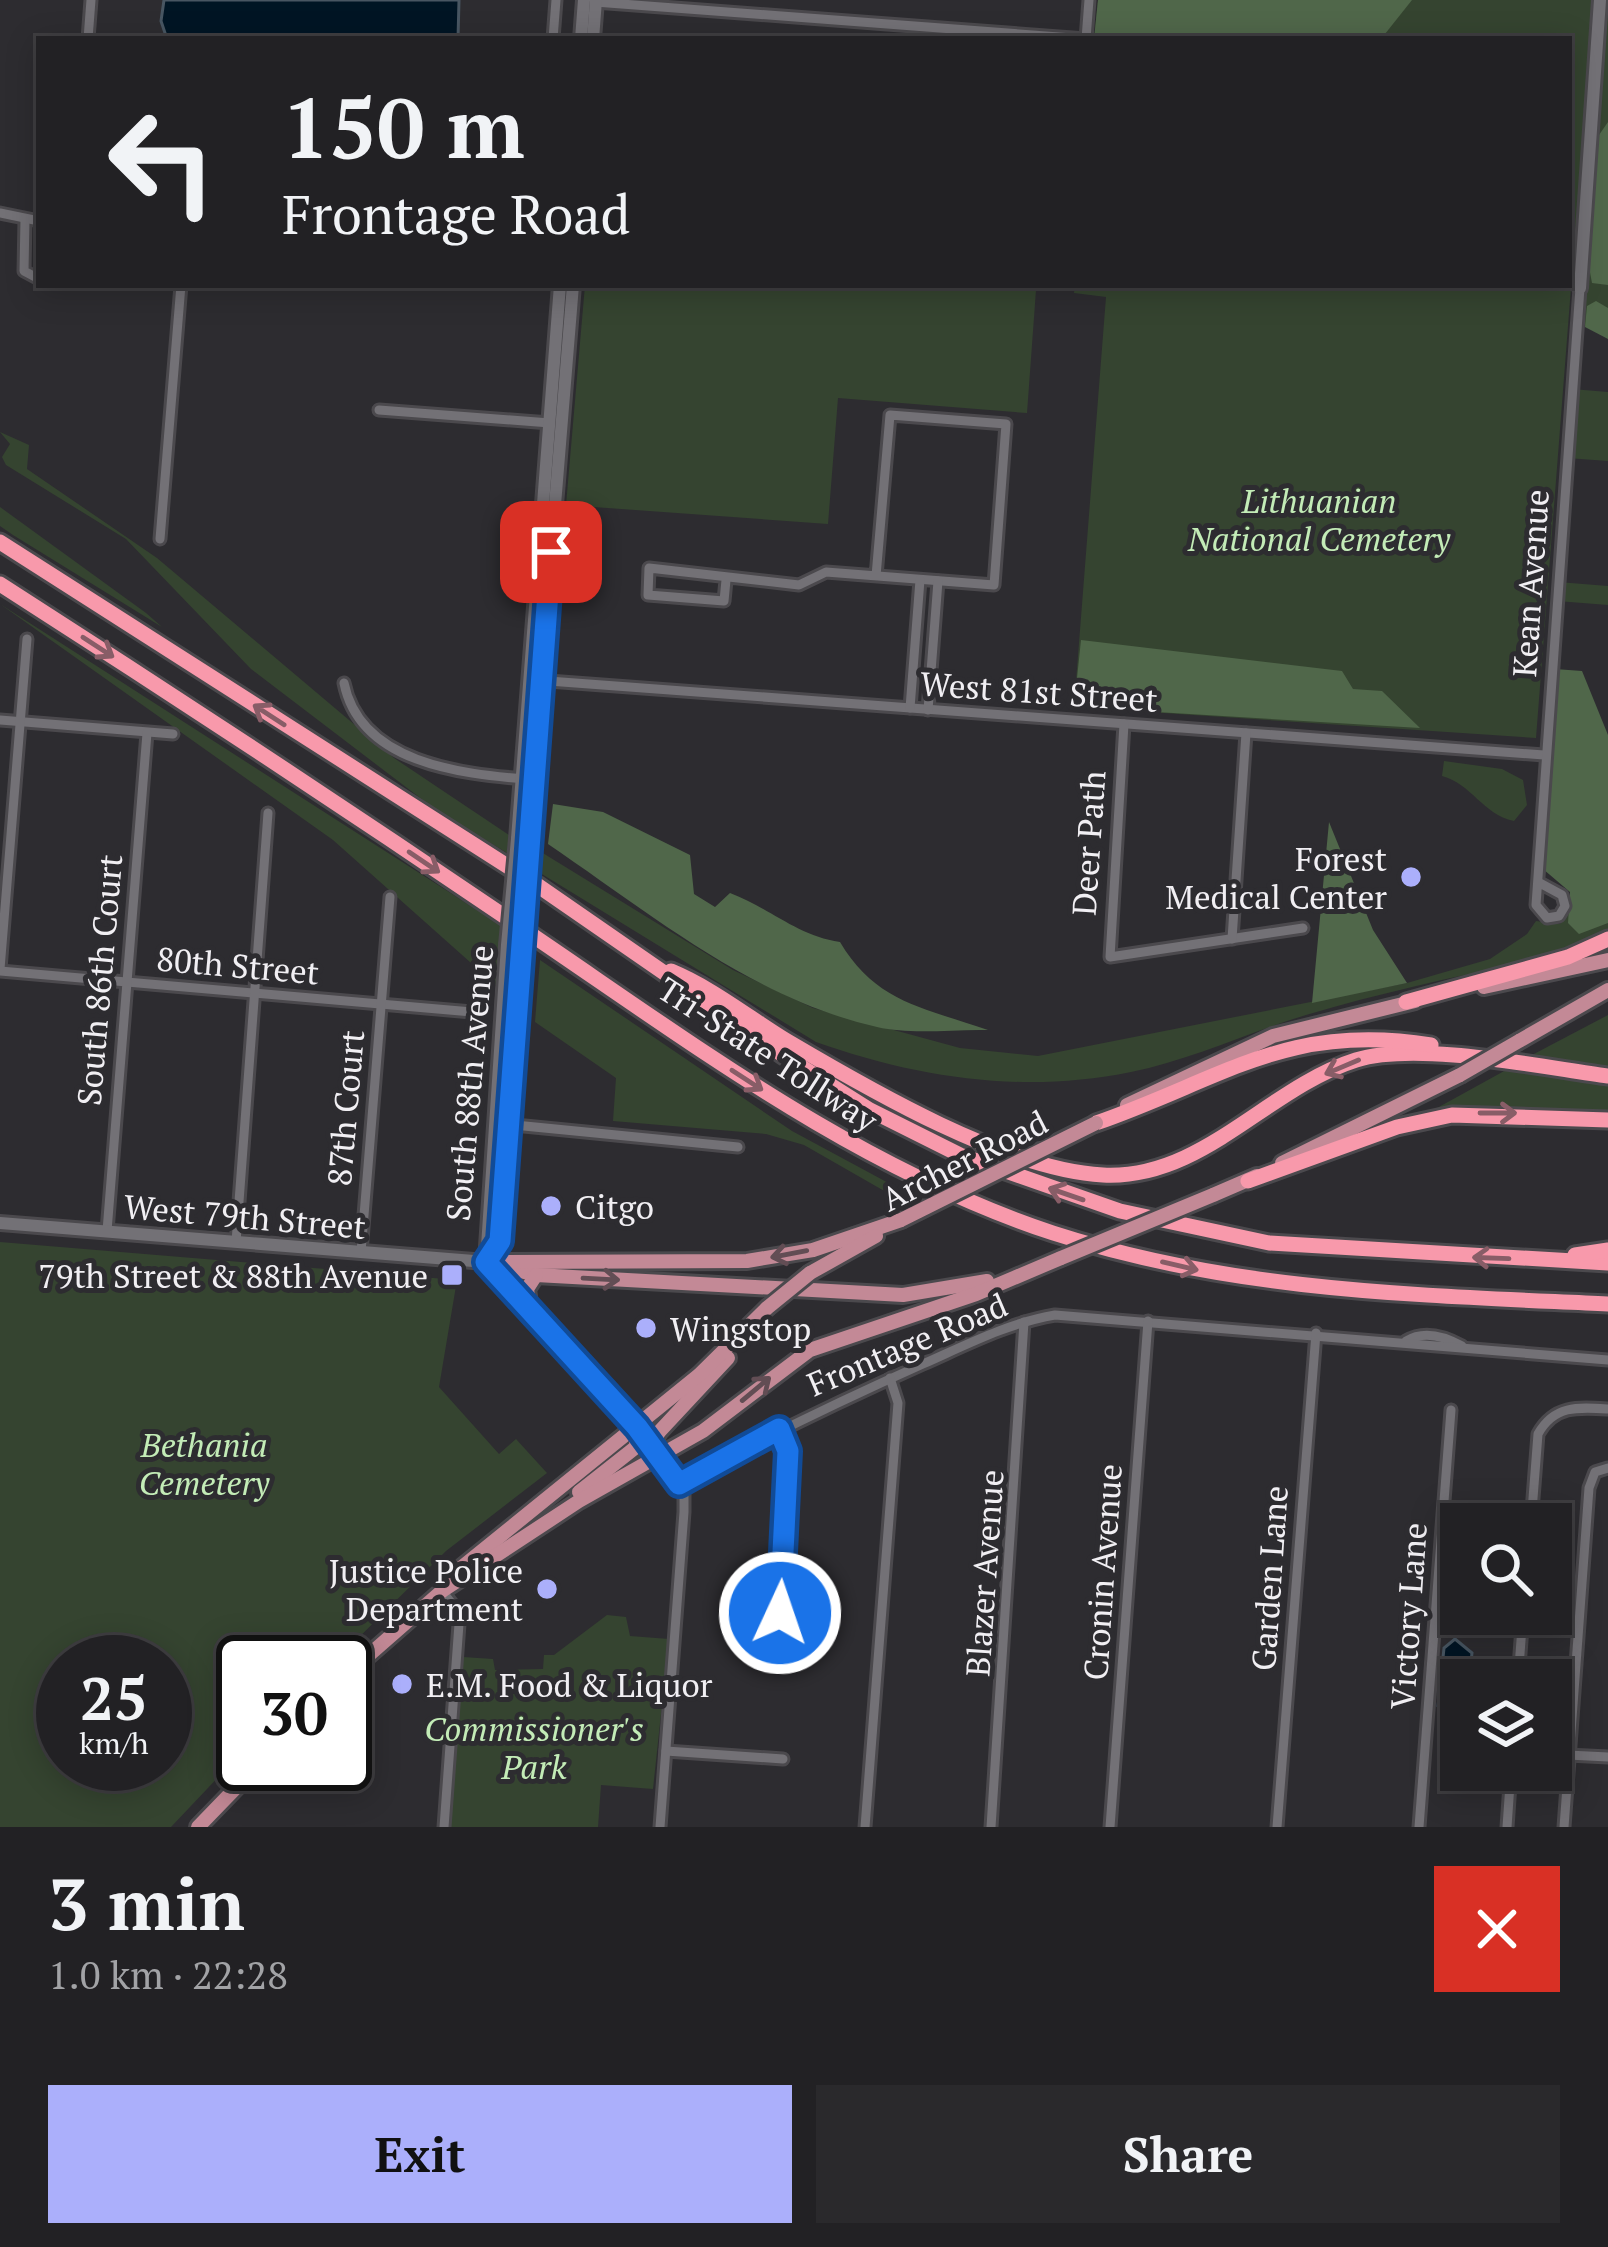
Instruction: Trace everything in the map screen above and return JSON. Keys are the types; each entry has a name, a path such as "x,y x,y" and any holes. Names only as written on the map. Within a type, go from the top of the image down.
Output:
{"highway":[{"name":"Tri-State Tollway","path":"0,542 537,885 870,1109 961,1155 1072,1197 1181,1227 1269,1243 1608,1263"},
{"name":"Tri-State Tollway","path":"0,584 260,750 791,1108 948,1192 1054,1233 1254,1282 1328,1291 1608,1304"},
{"path":"1406,1002 1568,957 1608,939"},
{"path":"640,958 692,980 914,1112 1046,1165 1084,1174 1131,1174 1173,1164 1329,1071 1377,1054 1434,1054 1608,1076"},
{"path":"1096,1123 1255,1056 1342,1038 1488,1052 1581,1072"},
{"path":"1248,1180 1427,1119 1481,1113 1608,1118"},
{"path":"1541,1260 1608,1250"}],"main road":[{"name":"Archer Road","path":"442,1591 451,1576 637,1427 810,1273 901,1220 1273,1036 1406,1002 1608,960"},
{"path":"486,1262 536,1275 903,1295 979,1284 1060,1258 1248,1180 1460,1075 1608,990"},
{"path":"486,1262 747,1261 813,1250 901,1220"},
{"name":"Archer Road","path":"372,1652 442,1591 539,1526 703,1431 821,1344 1030,1269"},
{"path":"530,1311 527,1289 536,1275"},
{"path":"660,1456 655,1445 659,1432 680,1414 748,1329"},
{"path":"539,1526 636,1447 637,1427"},
{"path":"198,1827 233,1791"}],"street":[{"path":"88,36 91,0"},
{"path":"554,36 556,0"},
{"path":"1086,36 1089,0"},
{"path":"1580,288 1600,0"},
{"path":"590,1 1047,36"},
{"path":"582,36 590,1"},
{"path":"590,1 593,36"},
{"path":"0,213 36,220"},
{"path":"25,219 24,271 36,277"},
{"path":"160,539 182,288"},
{"name":"South 88th Avenue","path":"556,423 560,288"},
{"name":"South 88th Avenue","path":"486,1262 493,1124 513,949 556,423 573,288"},
{"name":"Kean Avenue","path":"1538,882 1580,288"},
{"path":"379,410 556,423"},
{"path":"726,580 724,601 648,595 649,568 799,585 826,572 920,580 994,585 1006,424 890,415 877,576"},
{"path":"910,708 920,580"},
{"path":"928,710 938,581"},
{"path":"0,970 28,639"},
{"name":"West 81st Street","path":"535,680 1544,755"},
{"path":"344,683 348,703 403,754 433,769 527,780"},
{"path":"0,720 173,734"},
{"name":"Deer Path","path":"1124,724 1107,949 1116,960 1232,940"},
{"name":"South 86th Court","path":"107,1231 147,733"},
{"path":"1246,733 1232,940 1303,928"},
{"path":"236,1242 268,813"},
{"name":"87th Court","path":"361,1252 389,897"},
{"name":"South 88th Avenue","path":"486,1262 500,1241 509,1125 513,949"},
{"name":"80th Street","path":"0,970 472,1012"},
{"path":"493,1124 738,1147"},
{"name":"West 79th Street","path":"0,1222 486,1262"},
{"path":"486,1262 637,1427 679,1484 684,1512 660,1827"},
{"name":"Frontage Road","path":"679,1484 779,1429 890,1378 1024,1322 1055,1315 1608,1360"},
{"name":"Cronin Avenue","path":"1109,1827 1148,1321"},
{"name":"Blazer Avenue","path":"992,1827 1024,1322"},
{"name":"Garden Lane","path":"1277,1827 1316,1333"},
{"path":"865,1827 898,1402 890,1378"},
{"path":"1533,1503 1538,1434 1544,1422 1572,1406 1608,1409"},
{"name":"Victory Lane","path":"1419,1827 1451,1410"},
{"path":"779,1429 788,1451 780,1613"},
{"path":"1572,1702 1588,1488 1595,1472 1608,1468"},
{"path":"442,1591 457,1610 459,1624 444,1827"},
{"path":"666,1751 783,1759"},
{"path":"1572,1755 1608,1757"},
{"path":"1507,1827 1510,1791"},
{"path":"1564,1827 1566,1791"}],"green space":[{"name":"Lithuanian National Cemetery","path":"1098,0 1608,0 1608,327 1578,325 1589,56 1572,275 1572,36 1094,36"},
{"path":"1098,0 1412,0 1383,36 1094,36"},
{"path":"1608,122 1608,285 1592,283 1588,262 1599,135"},
{"path":"585,288 1036,290 1027,413 838,398 828,524 566,505"},
{"name":"Lithuanian National Cemetery","path":"1075,288 1571,288 1536,738 1074,707 1106,297 1074,293"},
{"path":"1596,301 1608,308 1608,339 1585,327 1587,306"},
{"path":"1572,389 1608,392 1608,461 1567,458"},
{"path":"0,432 29,445 27,469 157,558 394,758 509,835 507,853 436,810 251,669 126,539 6,465 2,457 10,444"},
{"path":"0,507 146,613 162,627 0,526"},
{"path":"1558,582 1608,586 1608,605 1557,601"},
{"path":"0,604 502,926 498,987 333,840"},
{"path":"1081,640 1342,671 1353,689 1382,691 1420,728 1074,707"},
{"path":"1555,669 1582,671 1608,735 1608,923 1579,934 1568,923 1570,892 1543,869"},
{"path":"1444,761 1502,769 1523,780 1527,805 1514,821 1503,817 1442,776"},
{"path":"553,804 603,812 690,855 694,894 715,907 730,893 810,934 840,942 886,991 988,1030 877,1027 831,1014 746,975 548,844"},
{"path":"1329,822 1373,930 1407,983 1312,1003"},
{"path":"533,847 733,970 813,1008 960,1048 1038,1056 1407,983 1490,959 1527,934 1536,921 1560,924 1569,913 1569,923 1608,923 1608,935 1582,949 1306,1015 1131,1072 1051,1082 971,1079 893,1065 816,1042 532,868"},
{"path":"540,960 792,1131 920,1200 907,1204 804,1145 766,1134 613,1121 616,1078 535,1022"},
{"path":"1608,1015 1608,1068 1532,1055"},
{"path":"1506,1070 1608,1084 1608,1112 1496,1107 1438,1113 1437,1108"},
{"name":"Bethania Cemetery","path":"0,1242 457,1280 439,1387 499,1454 516,1439 547,1473 446,1551 361,1635 216,1635 216,1780 171,1827 0,1827"},
{"name":"Commissioner's Park","path":"607,1615 626,1617 630,1636 669,1639 653,1789 601,1785 598,1827 449,1827 463,1657 493,1659 495,1670 543,1669 544,1655 554,1655"}],"water":[{"path":"164,0 459,0 458,36 166,36 161,21"},
{"path":"1455,1639 1472,1653 1471,1659 1443,1659 1444,1648"}],"place":[{"name":"Forest Medical Center","path":"1411,877"},
{"name":"Citgo","path":"551,1206"},
{"name":"79th Street & 88th Avenue","path":"452,1275"},
{"name":"Wingstop","path":"646,1328"},
{"name":"Justice Police Department","path":"547,1589"},
{"name":"E.M. Food & Liquor","path":"402,1684"}],"route":[{"path":"551,552 500,1241 486,1262 637,1427 679,1484 779,1429 788,1451 780,1613"}]}
